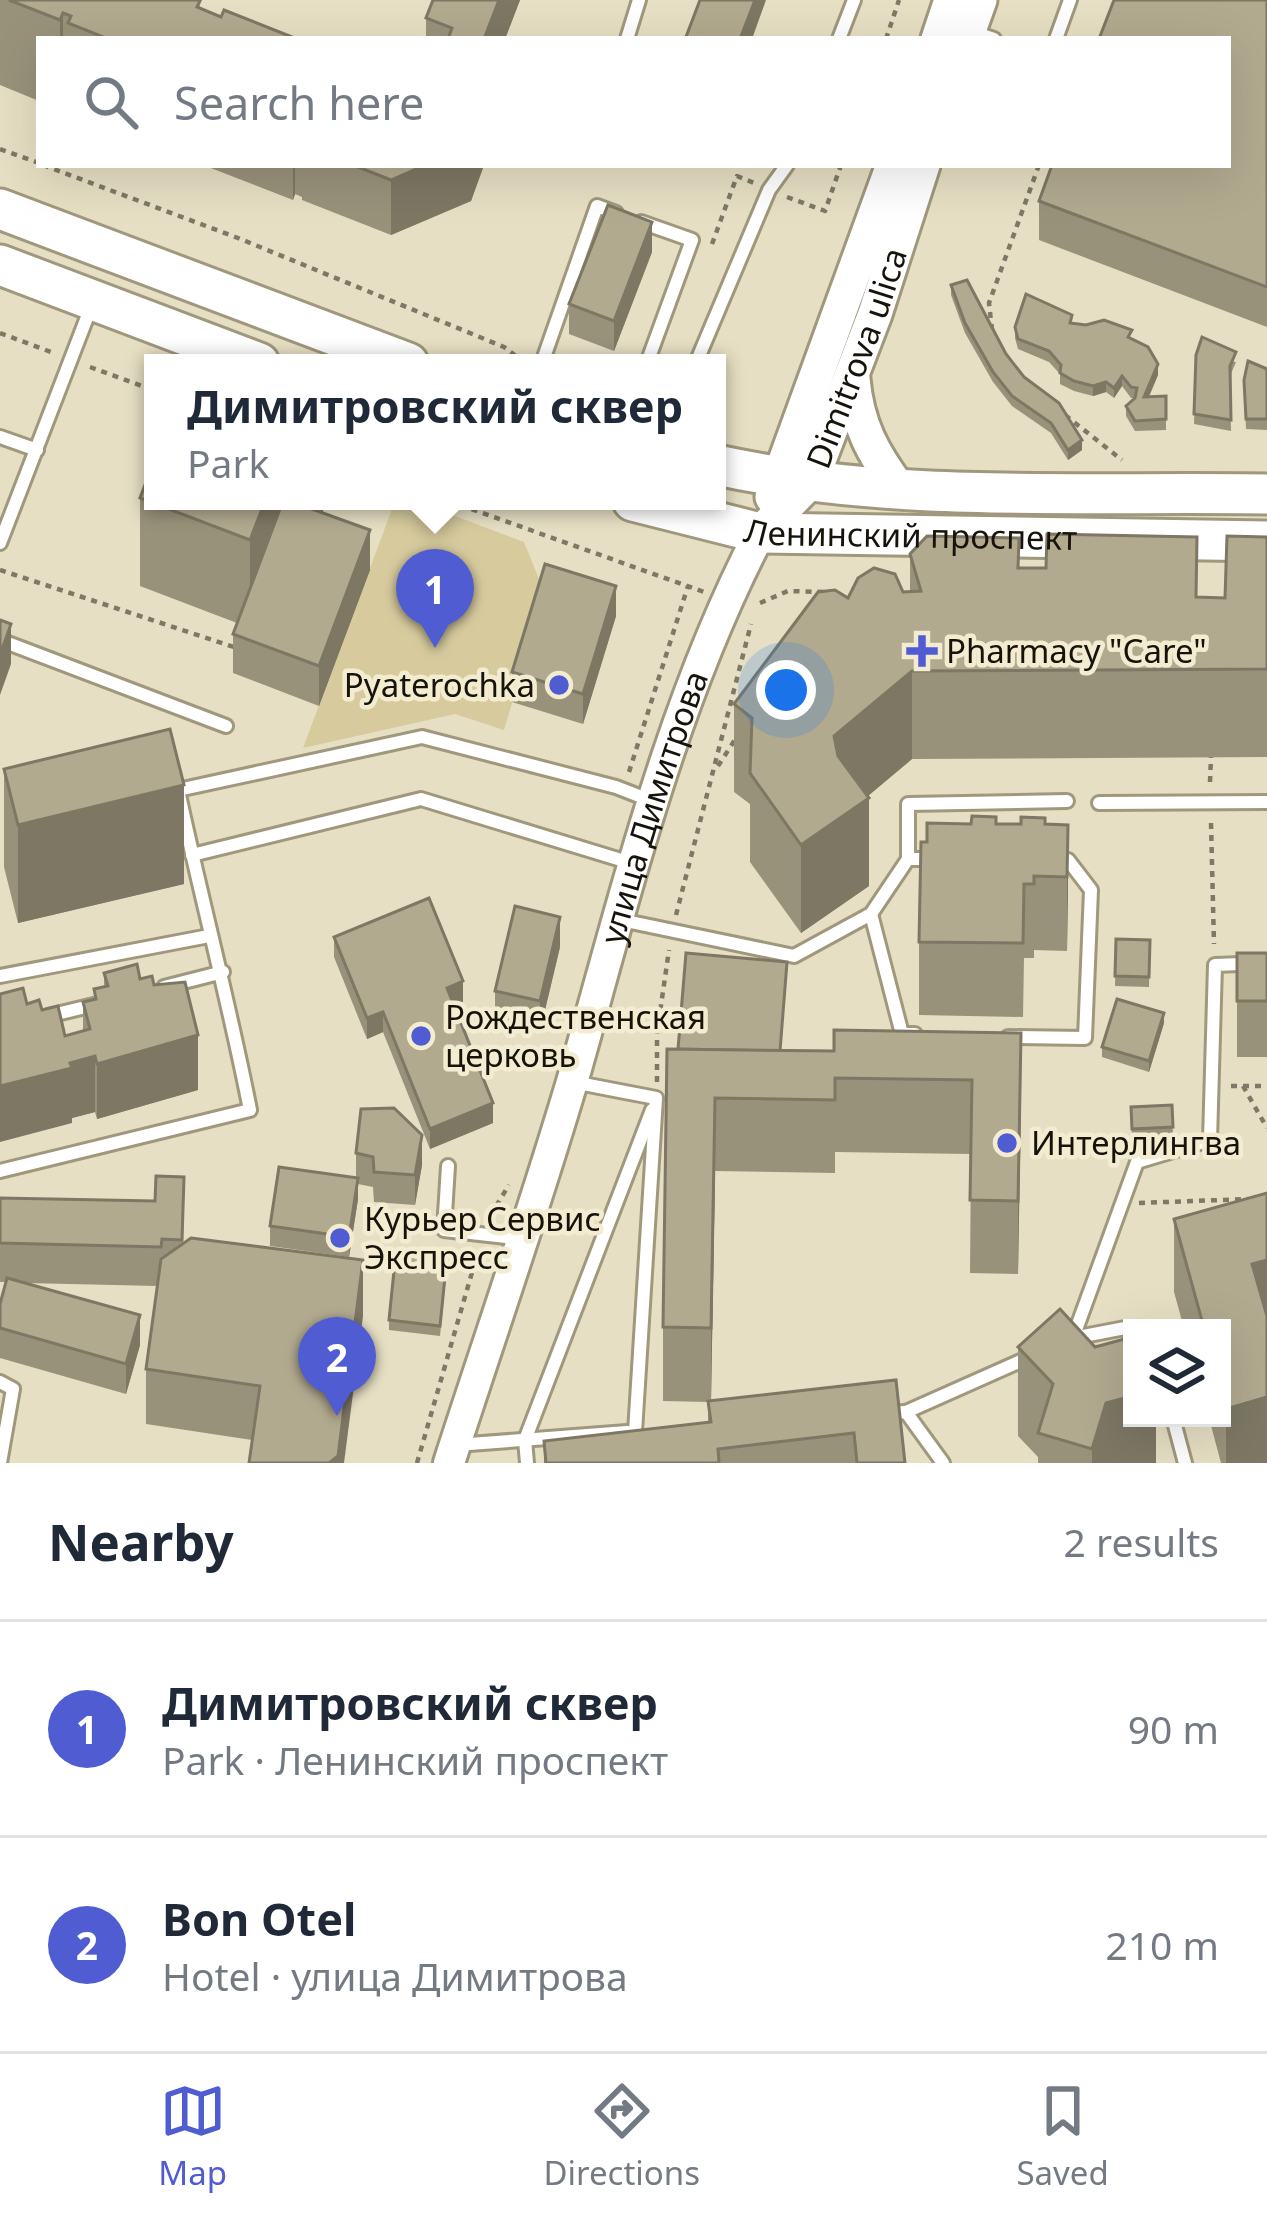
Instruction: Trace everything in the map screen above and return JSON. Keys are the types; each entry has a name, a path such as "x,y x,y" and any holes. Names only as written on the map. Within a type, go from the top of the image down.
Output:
{"main road":[{"path":"951,0 969,30"},
{"path":"795,480 892,168"},
{"name":"Dimitrova ulica","path":"760,533 795,480 853,372 922,168"},
{"path":"0,209 384,354"},
{"path":"0,265 235,354"},
{"name":"Ленинский проспект","path":"853,372 856,415 873,454 900,490"},
{"name":"Ленинский проспект","path":"726,467 795,480 900,490 1267,494"},
{"name":"Ленинский проспект","path":"669,510 760,533 1267,541"}],"street":[{"name":"улица Димитрова","path":"452,1454 572,1082 632,863 639,797 725,599 760,533"}],"lane":[{"path":"628,36 639,0"},
{"path":"840,36 854,0"},
{"path":"1057,36 1070,0"},
{"path":"700,354 769,190 785,168"},
{"path":"545,354 597,206 692,240 650,354"},
{"path":"0,543 93,300"},
{"path":"0,437 37,450"},
{"path":"0,640 226,726"},
{"path":"0,1171 250,1110 223,972 208,936 178,790 422,736 639,797"},
{"path":"192,855 421,799 632,863"},
{"path":"615,918 794,956 872,914 908,859 908,804 1067,801"},
{"path":"1099,803 1267,802"},
{"path":"908,859 953,860"},
{"path":"994,1036 1085,1038 1090,890 1068,860 1045,860"},
{"path":"872,914 902,1034 925,1035"},
{"path":"0,976 208,936"},
{"path":"1073,1337 1137,1162 1210,1140 1215,965 1267,963"},
{"path":"156,989 223,972"},
{"path":"22,1023 111,1000"},
{"path":"572,1082 656,1098"},
{"path":"635,1432 656,1098"},
{"path":"527,1463 525,1440 656,1098"},
{"path":"448,1166 444,1230 525,1239"},
{"path":"861,1415 906,1412 1073,1337 1123,1329"},
{"path":"0,1382 13,1389 0,1463"},
{"path":"906,1412 943,1463"},
{"path":"1175,1427 1185,1463"},
{"path":"452,1454 525,1440 658,1430"}],"path":[{"path":"887,36 899,0"},
{"path":"0,149 36,162"},
{"path":"52,168 238,238 513,354"},
{"path":"825,212 841,168"},
{"path":"993,333 989,303 1038,168"},
{"path":"1054,406 1123,460"},
{"path":"474,510 708,593"},
{"path":"0,570 242,649"},
{"path":"639,797 688,586"},
{"path":"656,1098 657,1033 672,930 755,608 770,596 788,591 843,593"},
{"path":"713,774 741,732"},
{"path":"1211,758 1215,965"},
{"path":"1212,1085 1267,1086"},
{"path":"1243,1086 1267,1128"},
{"path":"417,1463 483,1235 518,1170"},
{"path":"1122,1204 1267,1198"}],"shaded area":[{"path":"392,510 439,510 524,542 545,594 504,730 455,714 303,748"}],"building":[{"path":"9,0 198,0 197,7 221,17 224,10 289,36 100,36 68,23 71,16 63,13 60,20"},
{"path":"433,0 499,0 485,36 449,36 452,28 426,18"},
{"path":"700,0 755,0 741,36 686,36"},
{"path":"1114,0 1267,0 1267,287 1039,201 1051,168 1231,168 1231,36 1100,36"},
{"path":"361,168 418,168 391,180"},
{"path":"608,205 652,222 614,321 569,304"},
{"path":"967,280 1006,354 1024,377 1059,403 1082,440 1068,450 1051,423 1012,396 993,372 965,323 951,285"},
{"path":"1026,294 1072,315 1070,323 1104,320 1132,330 1128,337 1148,347 1158,364 1144,397 1166,396 1166,419 1135,421 1126,406 1137,388 1122,376 1114,388 1106,382 1093,386 1074,381 1060,373 1061,365 1049,351 1018,339 1015,327"},
{"path":"1202,337 1236,352 1230,366 1231,420 1194,414 1196,355"},
{"path":"1248,361 1267,369 1267,419 1246,419"},
{"path":"171,510 262,510 250,540"},
{"path":"280,510 315,510 370,530 319,666 233,634"},
{"path":"1047,534 1197,537 1196,597 1225,598 1227,536 1267,537 1267,669 912,671 834,736 838,756 869,798 801,845 750,773 752,718 734,704 818,592 835,590 848,598 858,578 874,568 895,574 903,592 921,591 910,554 927,536 1019,538 1018,568 1046,568"},
{"path":"545,564 616,586 583,694 512,672"},
{"path":"0,620 11,624 0,655"},
{"path":"170,729 184,785 18,825 4,769"},
{"path":"972,816 996,817 996,824 1021,824 1021,817 1068,825 1067,877 1034,876 1034,884 1024,884 1023,943 919,942 921,842 927,842 927,823 971,824"},
{"name":"Рождественская церковь","path":"429,898 463,981 447,988 493,1103 430,1129 383,1012 367,1018 334,937"},
{"path":"515,906 560,917 540,1001 495,991"},
{"path":"1116,939 1150,940 1149,977 1115,976"},
{"path":"686,953 787,962 780,1051 678,1049"},
{"path":"1237,953 1267,953 1267,1001 1237,1001"},
{"path":"137,964 140,979 152,976 154,985 185,982 198,1035 97,1064 95,1056 70,1063 72,1068 0,1086 0,994 23,988 27,1004 39,1000 42,1010 58,1006 65,1036 90,1029 83,1002 96,999 94,989 108,986 104,973"},
{"path":"1117,999 1164,1013 1149,1061 1102,1047"},
{"path":"834,1030 1021,1033 1018,1201 970,1200 972,1080 835,1078 835,1100 715,1098 711,1328 663,1327 667,1049 834,1051"},
{"path":"1172,1105 1173,1127 1132,1129 1131,1107"},
{"path":"394,1108 422,1135 415,1175 374,1172 373,1157 356,1153 361,1109"},
{"path":"279,1167 358,1178 349,1237 270,1226"},
{"path":"156,1176 184,1177 182,1240 162,1239 161,1247 0,1243 0,1198 155,1201"},
{"path":"1267,1193 1267,1260 1252,1264 1267,1316 1267,1397 1231,1408 1231,1319 1202,1319 1174,1219"},
{"path":"191,1238 363,1260 338,1456 329,1463 249,1463 260,1386 146,1369 161,1259"},
{"path":"396,1251 447,1257 440,1326 389,1320"},
{"path":"7,1278 140,1315 126,1364 0,1328"},
{"path":"1060,1309 1095,1347 1123,1339 1123,1398 1106,1403 1092,1449 1038,1433 1053,1384 1018,1347"},
{"path":"896,1380 905,1463 857,1463 854,1433 718,1449 719,1463 546,1463 544,1441 711,1422 708,1401"}],"place":[{"name":"Димитровский сквер","path":"435,648"},
{"name":"Pharmacy \"Care\"","path":"922,651"},
{"name":"Pyaterochka","path":"559,685"},
{"name":"Рождественская церковь","path":"421,1036"},
{"name":"Интерлингва","path":"1007,1143"},
{"name":"Курьер Сервис Экспресс","path":"340,1238"},
{"name":"Bon Otel","path":"337,1416"}]}
